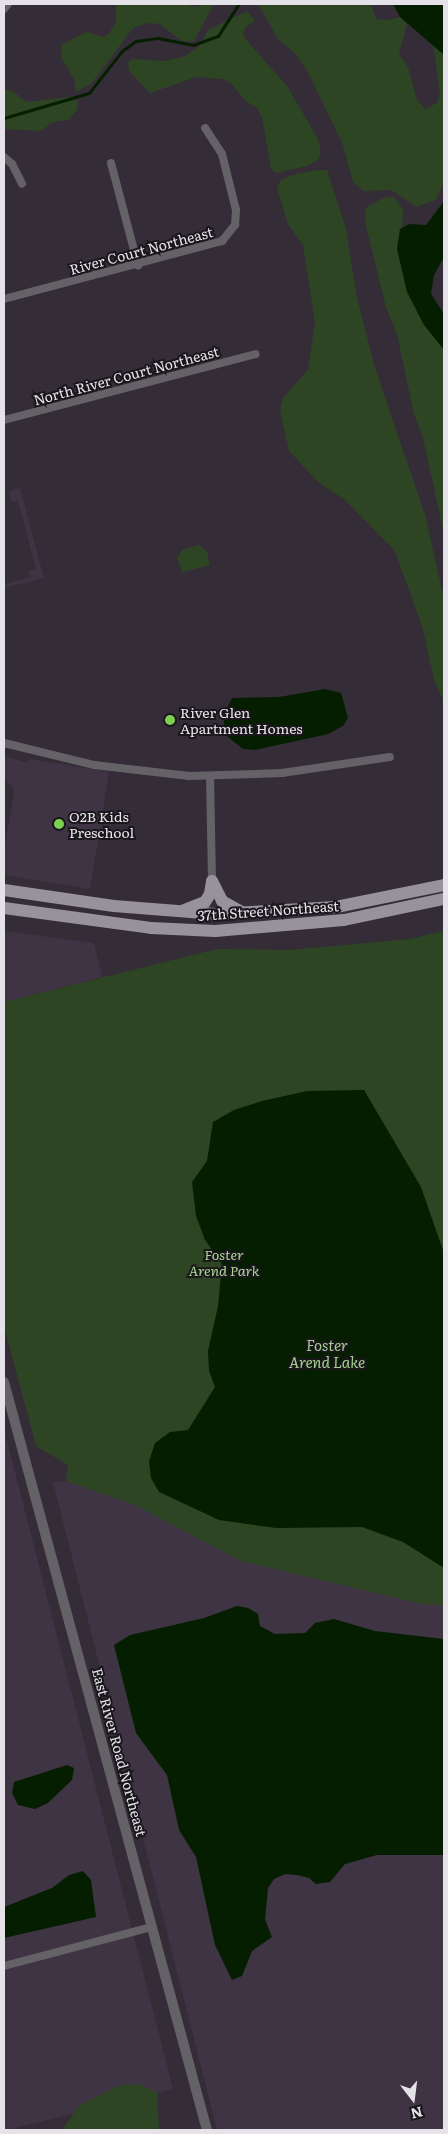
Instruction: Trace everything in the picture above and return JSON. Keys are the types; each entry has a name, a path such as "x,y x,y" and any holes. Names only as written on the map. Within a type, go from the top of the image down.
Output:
{"main road":[{"path":"155,910 184,910 199,906 209,897 212,881"},
{"path":"212,881 220,899 244,913"},
{"name":"37th Street Northeast","path":"4,890 155,910 244,913 336,906 444,885"},
{"name":"37th Street Northeast","path":"4,908 151,928 215,931 344,920 444,899"}],"street":[{"path":"4,9 8,4"},
{"name":"River Court Northeast","path":"4,299 216,244 232,231 236,210 229,183 219,148 205,128"},
{"path":"4,157 12,164 22,184"},
{"path":"111,163 138,265"},
{"name":"North River Court Northeast","path":"4,420 255,354"},
{"path":"4,743 94,765 151,773 210,776 282,774 390,757"},
{"path":"210,776 212,881"},
{"name":"East River Road Northeast","path":"4,1382 207,2130"},
{"path":"4,1966 152,1927"}],"shaded area":[{"path":"20,488 44,578 4,588 4,581 5,584 31,577 29,571 36,569 18,501 11,501 9,493 4,494"},
{"name":"O2B Kids Preschool","path":"4,756 27,763 29,759 109,772 90,889 4,875 4,850 14,794 12,786 4,779"},
{"path":"4,931 94,943 102,977 4,1002"},
{"path":"4,1429 173,2089 7,2130 4,2130"},
{"path":"90,1479 444,1593 444,2130 217,2130 53,1482"}],"green space":[{"path":"116,4 188,4 192,7 214,4 194,41 182,41 160,24 149,23 133,28 92,83 76,92 74,79 62,59 61,45 86,32 103,37 109,34 116,22"},
{"path":"258,4 371,4 376,19 389,20 400,17 407,24 399,54 408,67 417,100 425,109 437,103 440,93 433,44 444,44 444,181 437,199 417,207 391,190 363,191 353,182 343,145 309,74 296,54 278,39"},
{"path":"247,11 255,20 245,28 243,34 287,86 318,139 321,153 318,160 307,166 276,173 271,169 262,117 257,108 246,101 231,83 223,79 196,77 150,93 129,71 128,63 133,59 163,61 183,57 199,47 208,30"},
{"path":"4,89 14,92 26,102 70,97 78,101 77,110 68,120 53,122 41,131 4,129"},
{"path":"327,170 346,229 357,298 375,368 425,515 444,599 444,702 434,680 423,629 395,551 344,499 319,483 289,451 280,410 283,398 308,370 315,323 303,245 288,224 277,188 281,180 296,174"},
{"path":"394,197 403,209 402,234 444,345 444,534 423,438 414,414 397,334 386,307 366,226 365,208 383,198"},
{"path":"199,545 207,552 210,565 182,572 177,558 182,550"},
{"name":"Foster Arend Park","path":"444,931 444,1605 422,1604 241,1561 135,1505 66,1481 68,1465 36,1446 4,1326 4,1002 217,949 290,950 410,939"},
{"path":"139,2084 157,2093 159,2130 62,2130 80,2105 120,2085"}],"water":[{"path":"393,4 444,4 444,55 400,17"},
{"path":"444,201 444,257 434,275 431,294 444,314 444,350 424,325 407,292 397,249 400,229 409,224 426,225"},
{"path":"325,689 341,693 348,718 343,726 328,734 255,750 243,749 228,737 224,728 224,715 232,698 279,697"},
{"name":"Foster Arend Lake","path":"364,1090 421,1187 444,1253 444,1568 403,1542 362,1527 276,1528 219,1520 159,1492 151,1478 149,1461 155,1443 170,1432 188,1430 215,1387 209,1371 208,1351 218,1306 222,1264 205,1240 196,1216 192,1182 207,1161 213,1122 234,1110 262,1101 307,1091"},
{"path":"237,1606 248,1608 258,1614 260,1626 275,1634 305,1633 315,1623 334,1619 375,1631 444,1639 444,1855 377,1855 345,1864 330,1882 316,1884 309,1878 297,1875 285,1874 274,1879 268,1888 265,1919 272,1937 252,1951 242,1976 232,1980 215,1945 196,1857 179,1830 167,1775 136,1733 114,1645 130,1635 204,1618"},
{"path":"67,1765 74,1768 72,1780 48,1803 35,1809 18,1805 12,1793 14,1782"},
{"path":"83,1871 91,1880 96,1917 4,1938 4,1907 52,1888 69,1875"}],"waterway":[{"path":"4,118 89,93 122,51 136,41 158,38 193,45 218,36 239,4"}],"place":[{"name":"River Glen Apartment Homes","path":"170,720"},
{"name":"O2B Kids Preschool","path":"59,824"}]}
